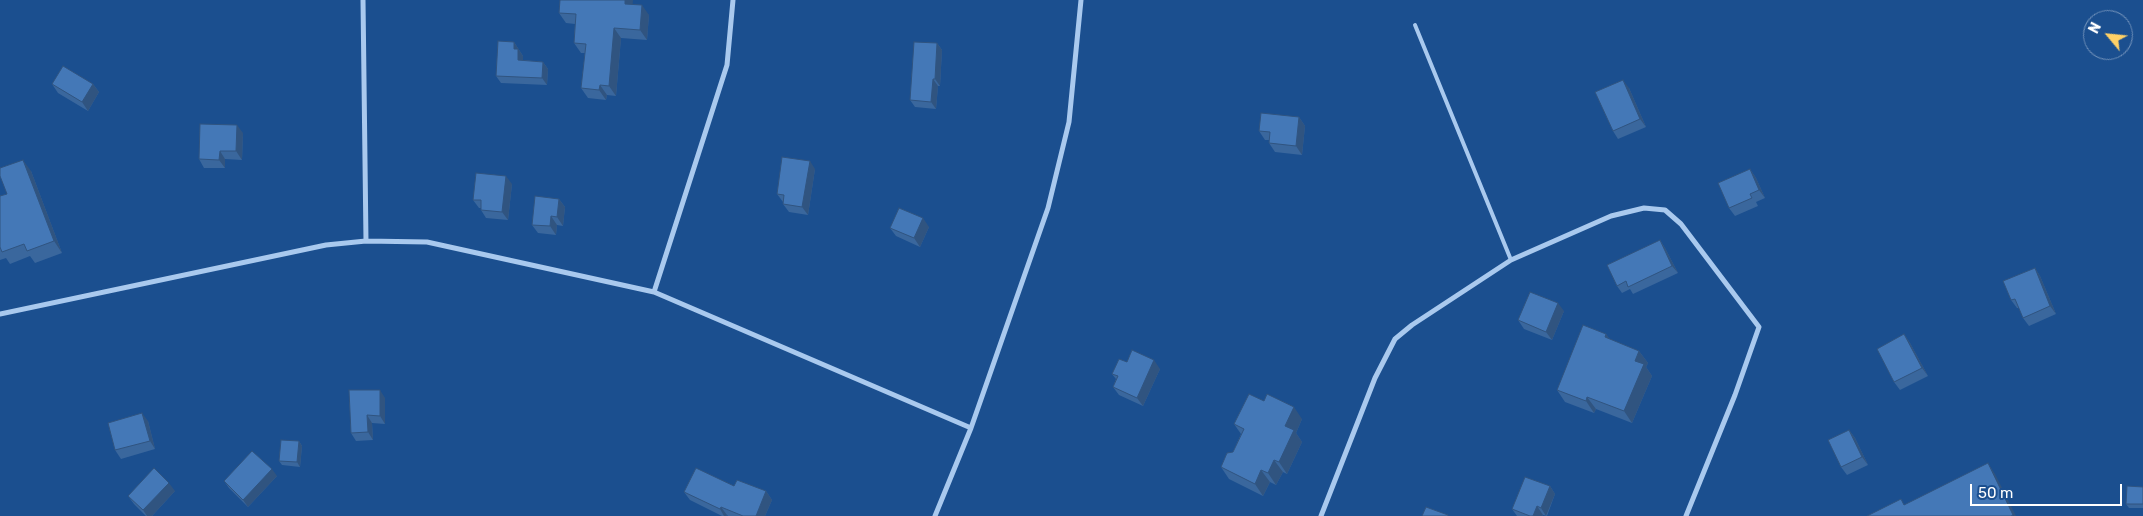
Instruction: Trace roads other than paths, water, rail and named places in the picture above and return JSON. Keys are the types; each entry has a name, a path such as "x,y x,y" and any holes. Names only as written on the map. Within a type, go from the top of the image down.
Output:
{"street":[{"path":"363,0 366,241"},
{"path":"654,292 727,65 733,0"},
{"path":"935,516 971,428 1048,208 1058,174 1068,122 1081,0"},
{"path":"1321,516 1375,378 1395,339 1412,325 1511,260 1611,216 1644,208 1664,210 1682,224 1759,327 1735,395 1686,516"},
{"path":"0,314 326,245 366,241 428,242 654,292 971,428"}],"lane":[{"path":"1415,25 1511,260"}]}
